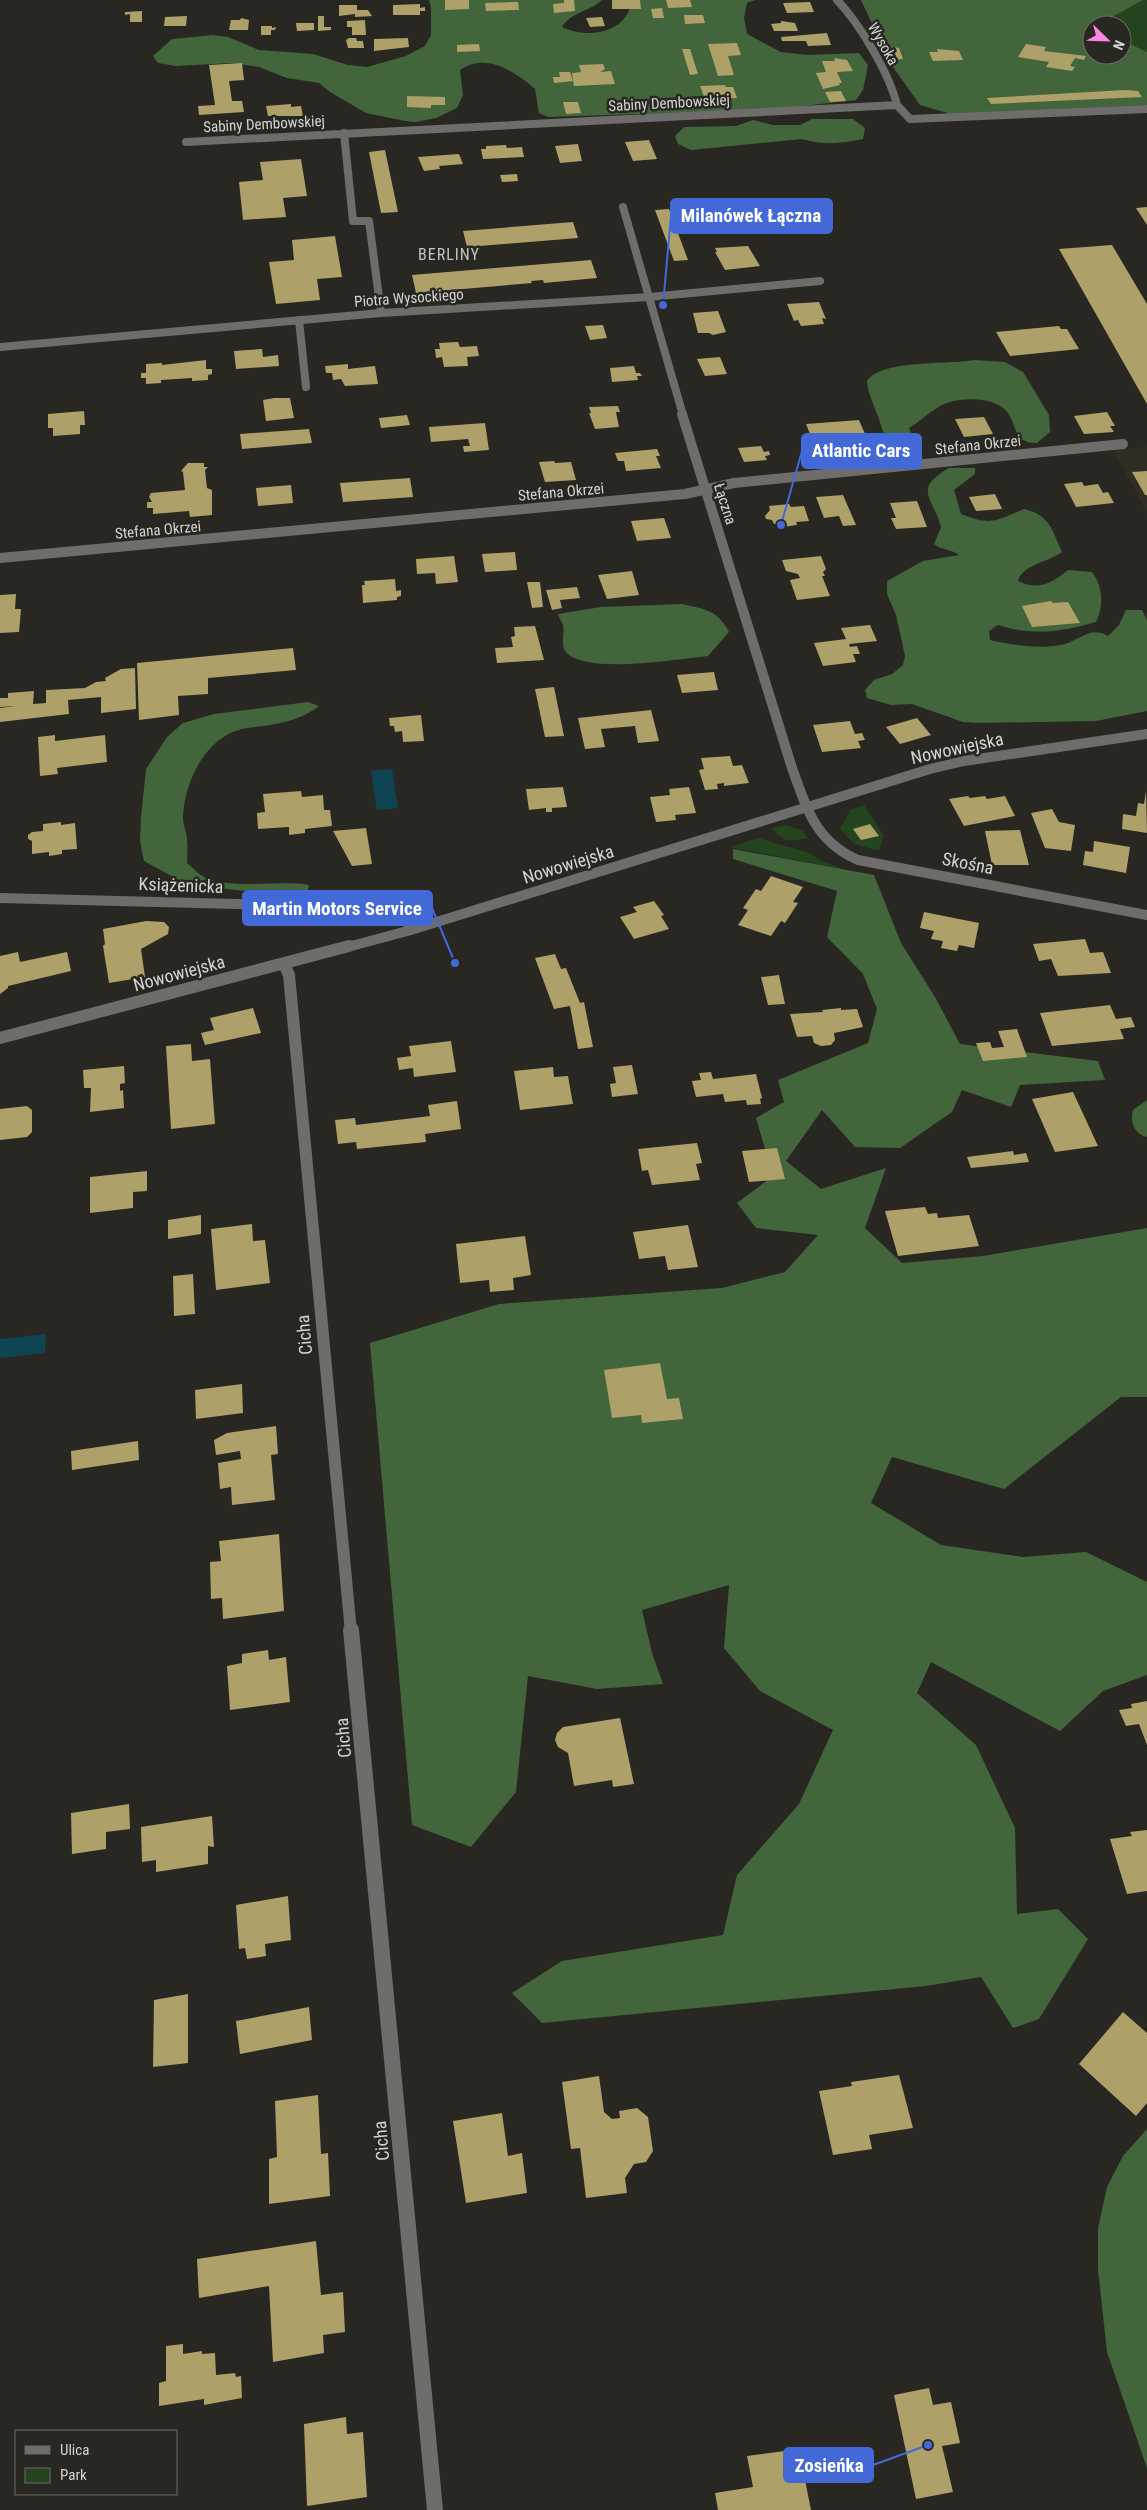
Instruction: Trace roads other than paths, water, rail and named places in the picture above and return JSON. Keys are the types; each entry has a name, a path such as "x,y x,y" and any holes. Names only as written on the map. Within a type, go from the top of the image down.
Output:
{"street":[{"name":"Wysoka","path":"837,0 852,16 888,80 897,105"},
{"path":"897,105 910,119 1147,109"},
{"name":"Sabiny Dembowskiej","path":"186,142 897,105"},
{"path":"344,133 353,221 369,221 381,313"},
{"name":"Łączna","path":"623,207 705,490 792,768 807,808"},
{"name":"Piotra Wysockiego","path":"0,347 381,313 649,297 820,281"},
{"path":"299,320 306,387"},
{"name":"Stefana Okrzei","path":"0,558 705,490 734,483 1123,444"},
{"name":"Nowowiejska","path":"0,1038 411,930 964,760 1147,734"},
{"name":"Skośna","path":"807,808 824,840 838,851 853,858 1147,915"},
{"name":"Książenicka","path":"0,898 273,905 392,911 404,918 411,930"},
{"name":"Cicha","path":"284,964 290,985 435,2510"}],"water":[{"path":"392,769 398,808 377,810 371,771"},
{"path":"46,1334 45,1353 0,1358 0,1339"}],"place":[{"name":"Milanówek Łączna","path":"663,305"},
{"name":"Atlantic Cars","path":"781,525"},
{"name":"Martin Motors Service","path":"455,963"},
{"name":"Zosieńka","path":"928,2445"}],"district":[{"name":"BERLINY","path":"449,254"}]}
